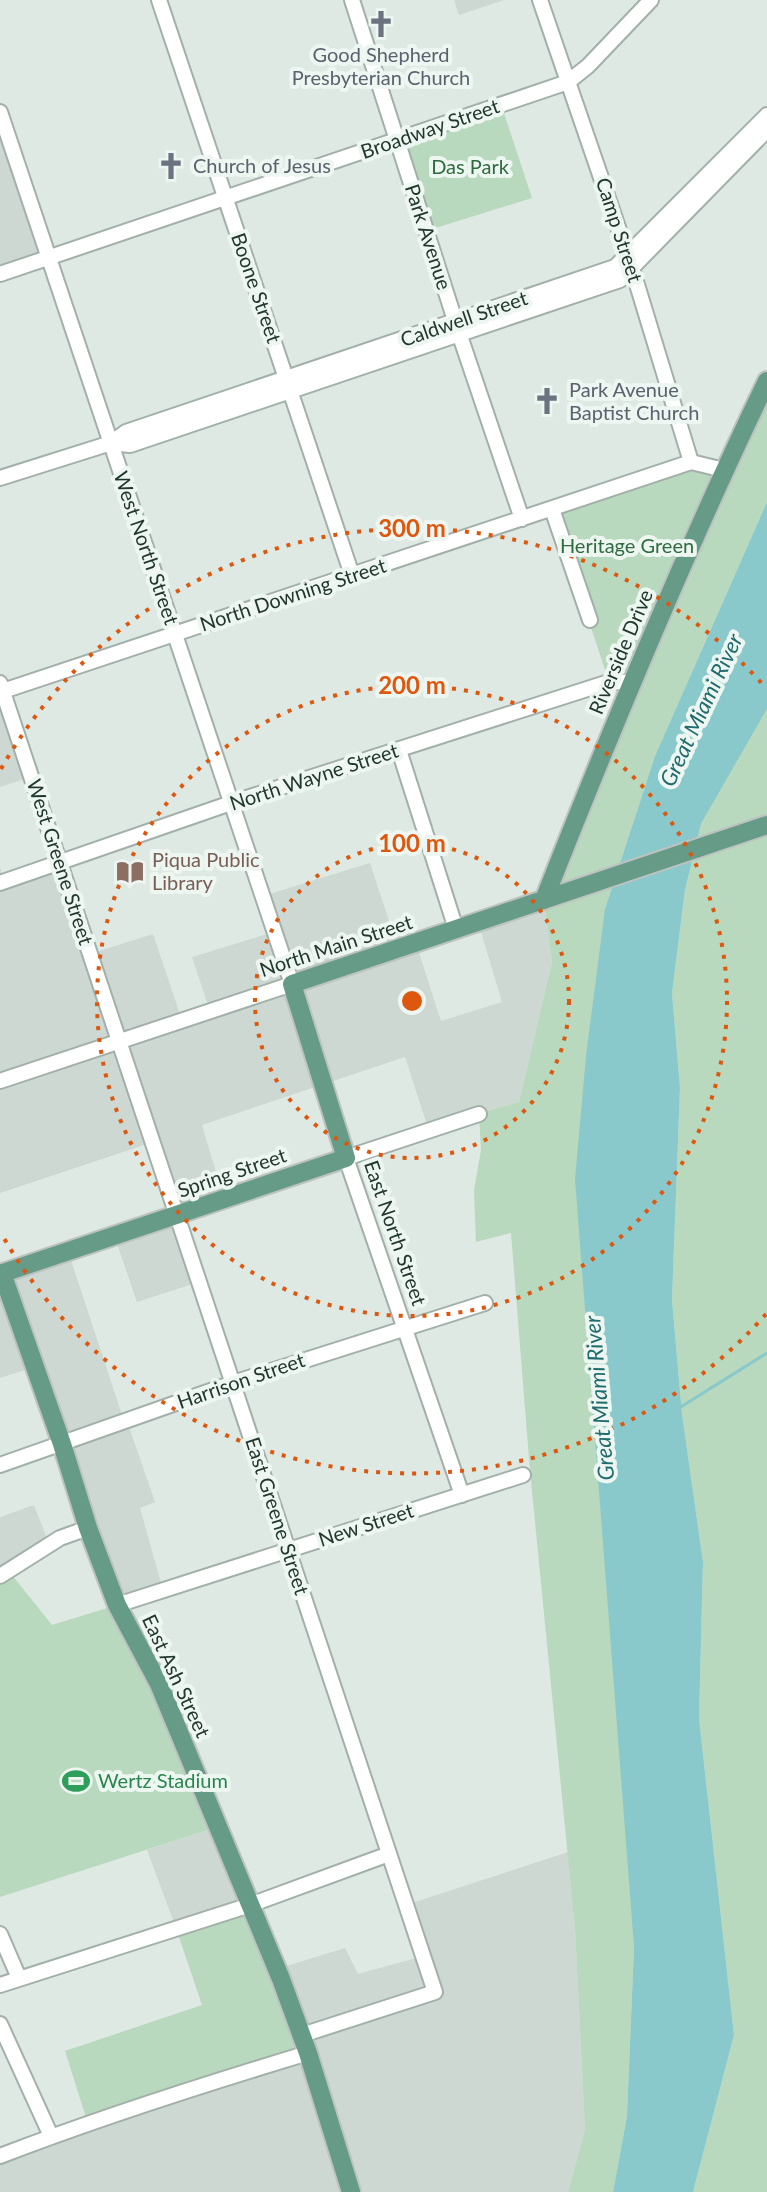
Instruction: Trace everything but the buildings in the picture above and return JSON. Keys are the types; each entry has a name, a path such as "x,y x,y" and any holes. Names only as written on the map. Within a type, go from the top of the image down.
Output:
{"main road":[{"name":"Riverside Drive","path":"544,900 630,682 767,381"},
{"name":"North Main Street","path":"292,984 767,825"},
{"name":"East North Street","path":"292,984 346,1158"},
{"name":"Spring Street","path":"1,1271 346,1158"},
{"name":"East Ash Street","path":"1,1271 117,1605 159,1684 302,2035 351,2192"}],"street":[{"name":"Boone Street","path":"159,0 352,575"},
{"name":"Park Avenue","path":"352,0 522,519"},
{"name":"Camp Street","path":"540,0 630,262 691,462"},
{"name":"Broadway Street","path":"0,274 568,82 588,66 651,0"},
{"name":"West North Street","path":"0,112 292,984"},
{"name":"Caldwell Street","path":"0,478 111,443 130,445 288,385 458,329 630,262 760,131 767,115"},
{"path":"691,462 724,470"},
{"name":"North Downing Street","path":"1,689 691,462"},
{"path":"552,509 590,620"},
{"name":"North Wayne Street","path":"0,883 231,803 609,682 630,682"},
{"name":"West Greene Street","path":"1,689 119,1041"},
{"path":"399,750 456,929"},
{"name":"North Main Street","path":"0,1081 292,984"},
{"name":"East Greene Street","path":"119,1041 435,1992 302,2035"},
{"name":"Spring Street","path":"346,1158 479,1114"},
{"name":"East North Street","path":"346,1158 462,1495"},
{"name":"Harrison Street","path":"0,1465 233,1383 485,1303"},
{"name":"New Street","path":"117,1605 523,1475"},
{"path":"0,1576 60,1538 88,1528"},
{"path":"0,1985 250,1905 389,1854"},
{"path":"0,1934 19,1978"},
{"path":"0,2024 51,2136"},
{"path":"0,2156 51,2136 308,2053"}],"shaded area":[{"path":"454,0 504,0 459,15"},
{"path":"0,112 49,258 0,274"},
{"path":"0,692 31,777 0,787"},
{"path":"59,862 90,954 153,934 182,1020 210,1011 192,957 274,932 263,896 370,863 398,948 416,943 441,1021 502,1002 478,922 544,900 552,962 519,1102 429,1131 405,1057 202,1125 224,1199 177,1214 153,1142 0,1193 0,867 4,880"},
{"path":"177,1214 199,1282 137,1302 114,1235"},
{"path":"68,1251 124,1421 127,1421 155,1502 140,1508 163,1590 117,1605 34,1367 0,1378 0,1266"},
{"path":"34,1505 49,1544 0,1576 0,1517"},
{"path":"217,1827 250,1905 176,1928 147,1850"},
{"path":"568,1852 585,2130 568,2192 0,2192 0,2156 225,2078 277,1969 345,1948 358,1974 423,1956 406,1905"}],"green space":[{"name":"Das Park","path":"501,104 532,198 426,231 397,140"},
{"name":"Heritage Green","path":"767,381 767,502 655,756 605,909 634,1947 627,2116 613,2192 568,2192 585,2130 575,1929 530,1471 511,1233 476,1242 474,1190 481,1150 479,1114 519,1102 552,962 544,900 630,683 609,682 552,509 691,462 724,469"},
{"path":"767,709 767,2192 693,2192 734,2035 699,1718 703,1562 682,1414 672,1300 680,1088 672,993 685,890 701,824"},
{"path":"8,1570 52,1625 117,1605 217,1827 0,1897 0,1576"},
{"path":"250,1905 308,2053 88,2124 65,2051 202,2005 176,1928"}],"water":[{"name":"Great Miami River","path":"767,502 767,709 701,824 685,890 672,993 680,1088 672,1300 682,1414 703,1562 699,1718 734,2035 693,2192 613,2192 627,2116 634,1947 575,1179 586,1056 605,909 655,756"}],"waterway":[{"path":"679,1408 767,1353"}],"place":[{"name":"Good Shepherd Presbyterian Church","path":"381,24"},
{"name":"Church of Jesus","path":"171,166"},
{"name":"Park Avenue Baptist Church","path":"547,401"},
{"name":"Piqua Public Library","path":"130,872"},
{"name":"Wertz Stadium","path":"76,1781"}]}
